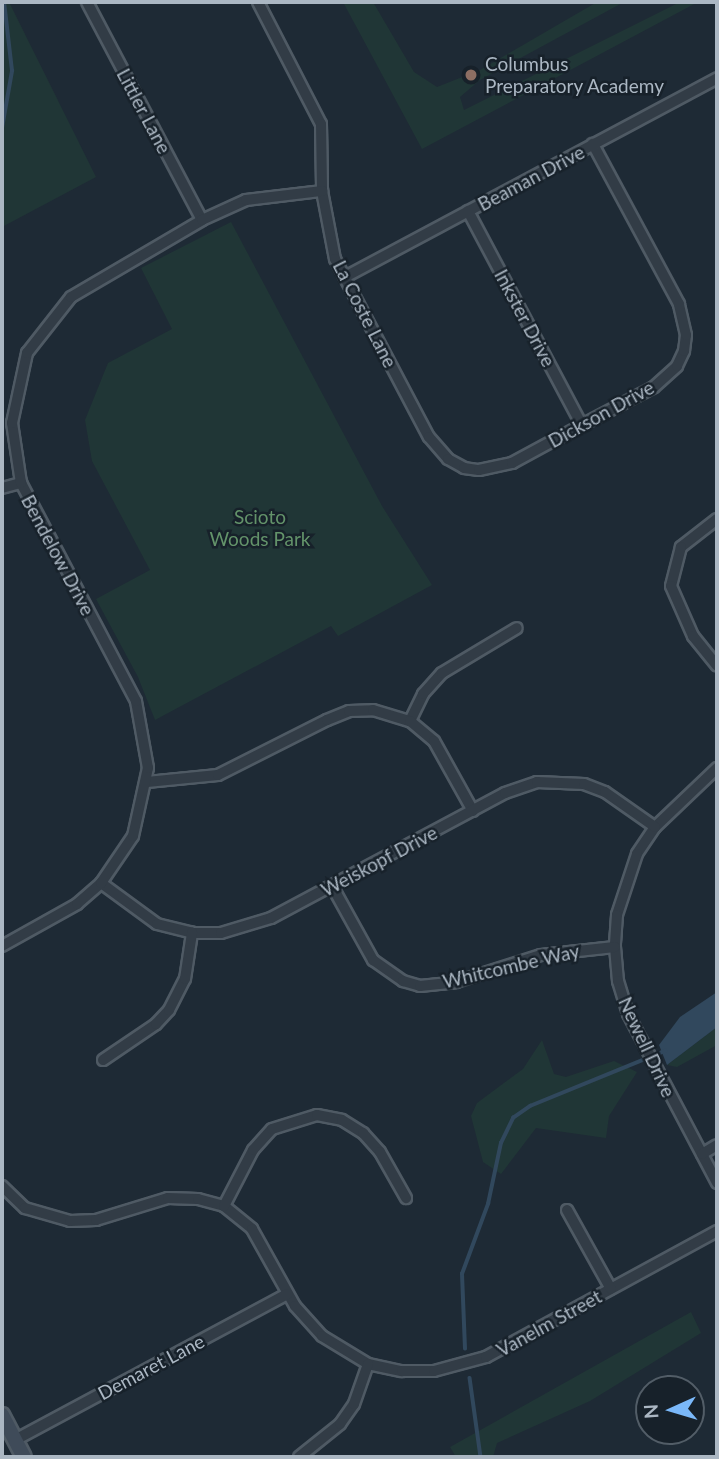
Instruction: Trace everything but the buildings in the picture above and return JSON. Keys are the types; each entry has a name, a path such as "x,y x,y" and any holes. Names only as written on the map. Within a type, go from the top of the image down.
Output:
{"main road":[{"path":"2,1415 24,1457"}],"street":[{"name":"Littler Lane","path":"87,2 202,220"},
{"name":"La Coste Lane","path":"258,2 321,124 322,191 330,238 345,277 429,437 448,459"},
{"name":"Beaman Drive","path":"345,277 717,78"},
{"name":"Dickson Drive","path":"448,459 464,468 496,468 582,425 665,378 677,366 686,335 679,304 593,144"},
{"name":"Bendelow Drive","path":"2,946 77,904 101,883 133,836 147,782 147,746 136,701 21,482 12,423 16,387 27,353 47,322 71,297 102,275 202,220 246,200 322,191"},
{"name":"Inkster Drive","path":"468,211 582,425"},
{"path":"2,488 21,482"},
{"path":"717,519 681,547 671,586 693,636 717,666"},
{"path":"410,721 423,694 442,673 517,628"},
{"path":"147,782 196,779 239,767 349,711 385,712 410,721 434,741 472,811"},
{"name":"Newell Drive","path":"717,768 655,827 625,884 615,947 618,981 644,1049 717,1183"},
{"name":"Weiskopf Drive","path":"101,883 157,923 192,933 253,926 519,787 565,780 606,792 655,827"},
{"name":"Whitcombe Way","path":"332,886 373,960 403,981 420,986 456,982 541,955 615,947"},
{"path":"103,1060 156,1024 169,1010 184,979 192,933"},
{"path":"224,1206 253,1150 272,1129 293,1118 317,1115 342,1119 363,1133 380,1152 406,1198"},
{"path":"702,1154 717,1145"},
{"path":"2,1186 25,1208 69,1221 96,1220 168,1198 198,1199 224,1206 252,1229 288,1294 322,1336 368,1364 354,1404 340,1424 299,1457"},
{"path":"567,1210 611,1289"},
{"name":"Vanelm Street","path":"368,1364 419,1372 472,1363 717,1231"},
{"name":"Demaret Lane","path":"15,1440 288,1294"}],"green space":[{"path":"2,2 9,2 96,177 2,227"},
{"path":"343,2 373,2 414,72 437,87 480,70 597,2 624,2 480,80 460,97 464,110 680,2 698,2 422,149"},
{"name":"Scioto Woods Park","path":"231,222 382,506 432,585 338,636 331,626 155,720 138,677 96,599 150,570 92,461 85,420 108,363 172,329 141,268"},
{"path":"717,1027 717,1045 677,1067 667,1065"},
{"path":"542,1040 554,1074 566,1077 614,1061 637,1072 609,1116 606,1138 536,1128 501,1174 483,1162 471,1116 477,1103 523,1069"},
{"path":"691,1312 701,1333 590,1401 497,1443 493,1457 456,1457 450,1447"}],"water":[{"path":"717,992 717,1027 667,1065 659,1045 680,1017"}],"waterway":[{"path":"2,128 12,71 4,2"},
{"path":"465,1349 462,1274 488,1204 501,1143 513,1118 530,1106 665,1051"},
{"path":"470,1378 481,1457"}],"place":[{"name":"Columbus Preparatory Academy","path":"471,75"}]}
